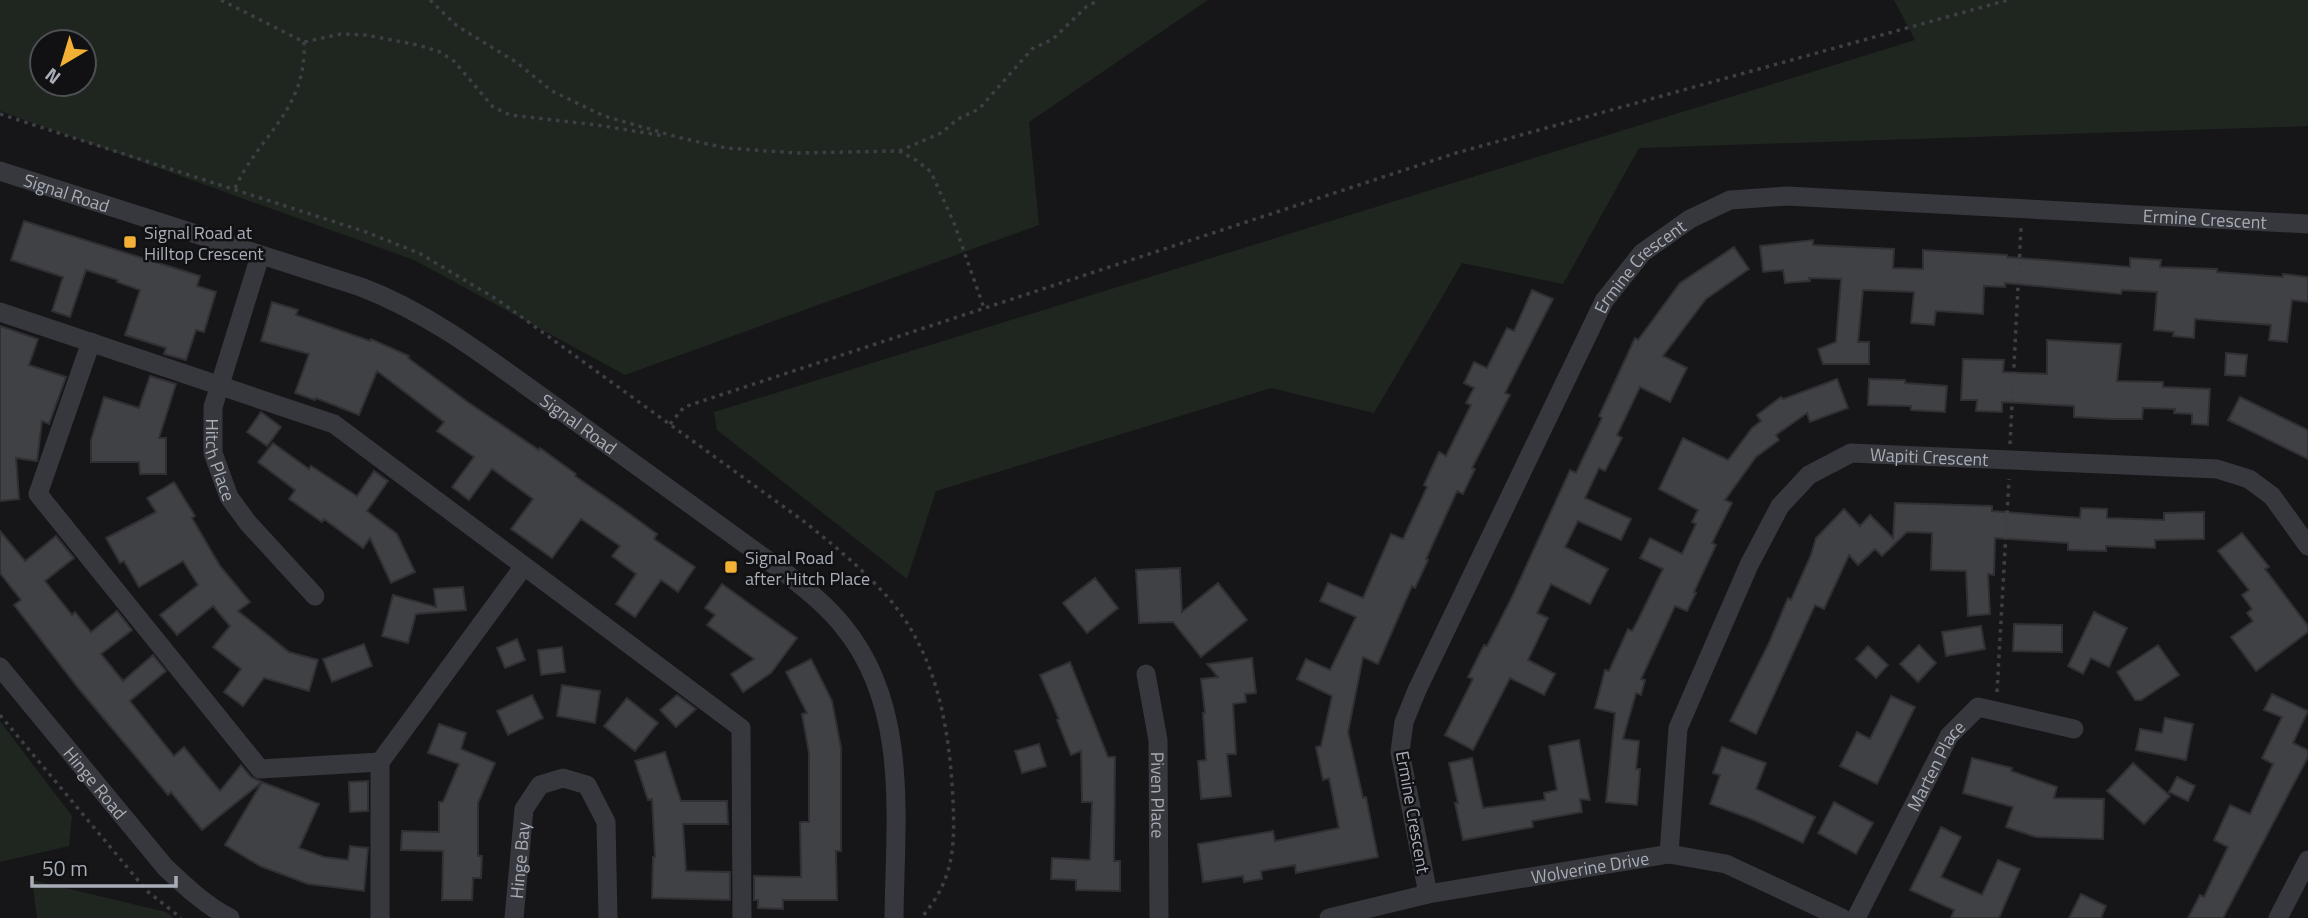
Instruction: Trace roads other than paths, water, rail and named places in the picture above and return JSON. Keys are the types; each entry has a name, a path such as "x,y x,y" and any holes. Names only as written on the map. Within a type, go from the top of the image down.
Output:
{"street":[{"name":"Signal Road","path":"1,174 361,287 421,314 547,401 820,601 844,627 862,656 877,686 888,721 894,787 894,918"},
{"name":"Ermine Crescent","path":"1428,894 1400,752 1404,722 1423,677 1604,301 1642,253 1690,219 1730,200 1787,196 2308,224"},
{"name":"Hitch Place","path":"260,256 213,407 213,453 229,497 248,523 315,596"},
{"path":"0,312 334,424 741,728 742,918"},
{"path":"91,342 38,494 260,769 380,762"},
{"name":"Wapiti Crescent","path":"1669,854 1678,728 1749,565 1780,506 1809,475 1851,453 2217,469 2249,479 2272,496 2308,546"},
{"path":"380,918 380,762 524,566"},
{"name":"Hinge Road","path":"0,667 165,867 216,911 230,918"},
{"name":"Piven Place","path":"1146,674 1158,740 1159,918"},
{"name":"Marten Place","path":"1856,918 1949,736 1978,706 2074,729"},
{"name":"Hinge Bay","path":"514,918 524,810 540,785 563,778 587,785 606,821 608,918"},
{"name":"Wolverine Drive","path":"1329,918 1428,894 1669,854 1726,864 1842,918"},
{"path":"2278,918 2308,860"}],"place":[{"name":"Signal Road at Hilltop Crescent","path":"130,242"},
{"name":"Signal Road after Hitch Place","path":"731,567"}]}
